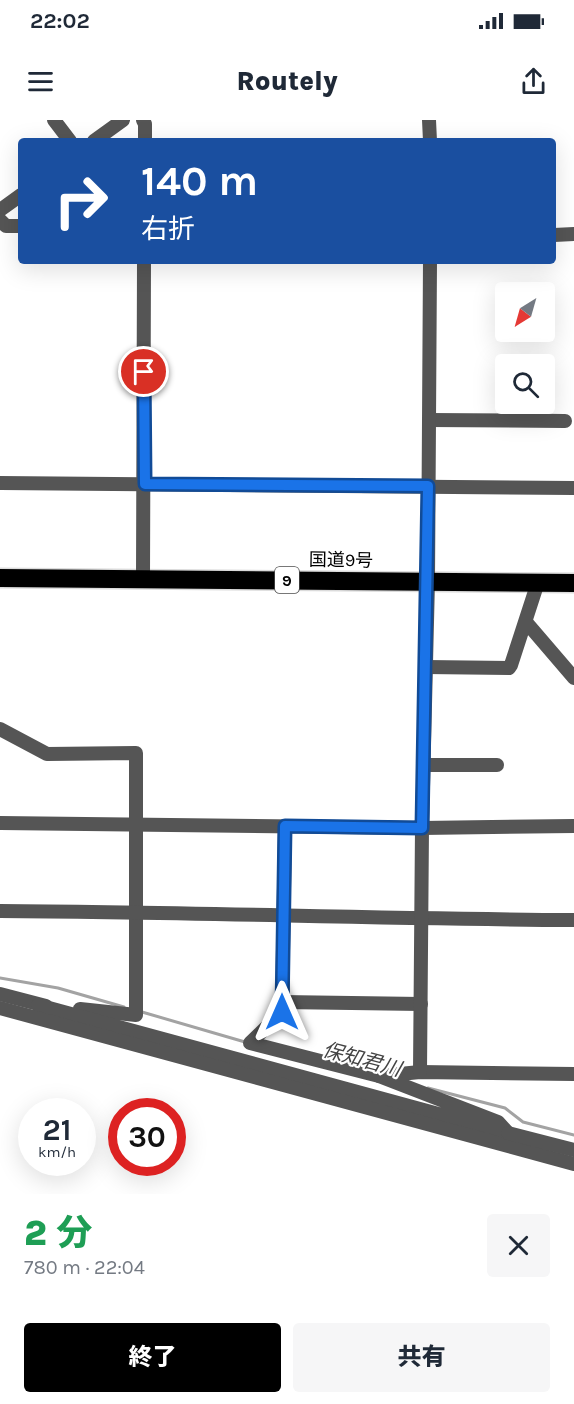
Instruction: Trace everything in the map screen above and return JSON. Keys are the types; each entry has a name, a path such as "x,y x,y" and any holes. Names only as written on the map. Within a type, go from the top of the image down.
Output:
{"highway":[{"name":"国道9号","path":"0,578 574,583"}],"street":[{"path":"54,120 68,138"},
{"path":"98,138 123,120"},
{"path":"143,120 145,138"},
{"path":"429,120 429,138"},
{"path":"0,210 18,197"},
{"path":"0,220 6,226 18,226"},
{"path":"556,235 574,234"},
{"path":"143,579 144,264"},
{"path":"420,1072 422,828 428,582 430,264"},
{"path":"429,420 565,421"},
{"path":"0,483 574,488"},
{"path":"426,667 509,668 512,666 538,582"},
{"path":"526,622 574,678"},
{"path":"0,729 47,754 136,753 136,1015 38,1005"},
{"path":"424,765 497,765"},
{"path":"0,823 422,828 574,826"},
{"path":"285,826 282,1012 250,1042 379,1076 498,1122 508,1133"},
{"path":"0,911 574,920"},
{"path":"0,994 574,1150"},
{"path":"282,1002 421,1004"},
{"path":"0,1008 574,1164"},
{"path":"379,1076 420,1072 574,1074"}],"waterway":[{"name":"保知君川","path":"0,978 58,988 124,1007"},
{"name":"保知君川","path":"142,1012 245,1042"},
{"name":"保知君川","path":"428,1088 505,1108 523,1122 574,1135"}],"route":[{"path":"144,372 145,484 428,486 422,828 285,826 282,1012"}]}
